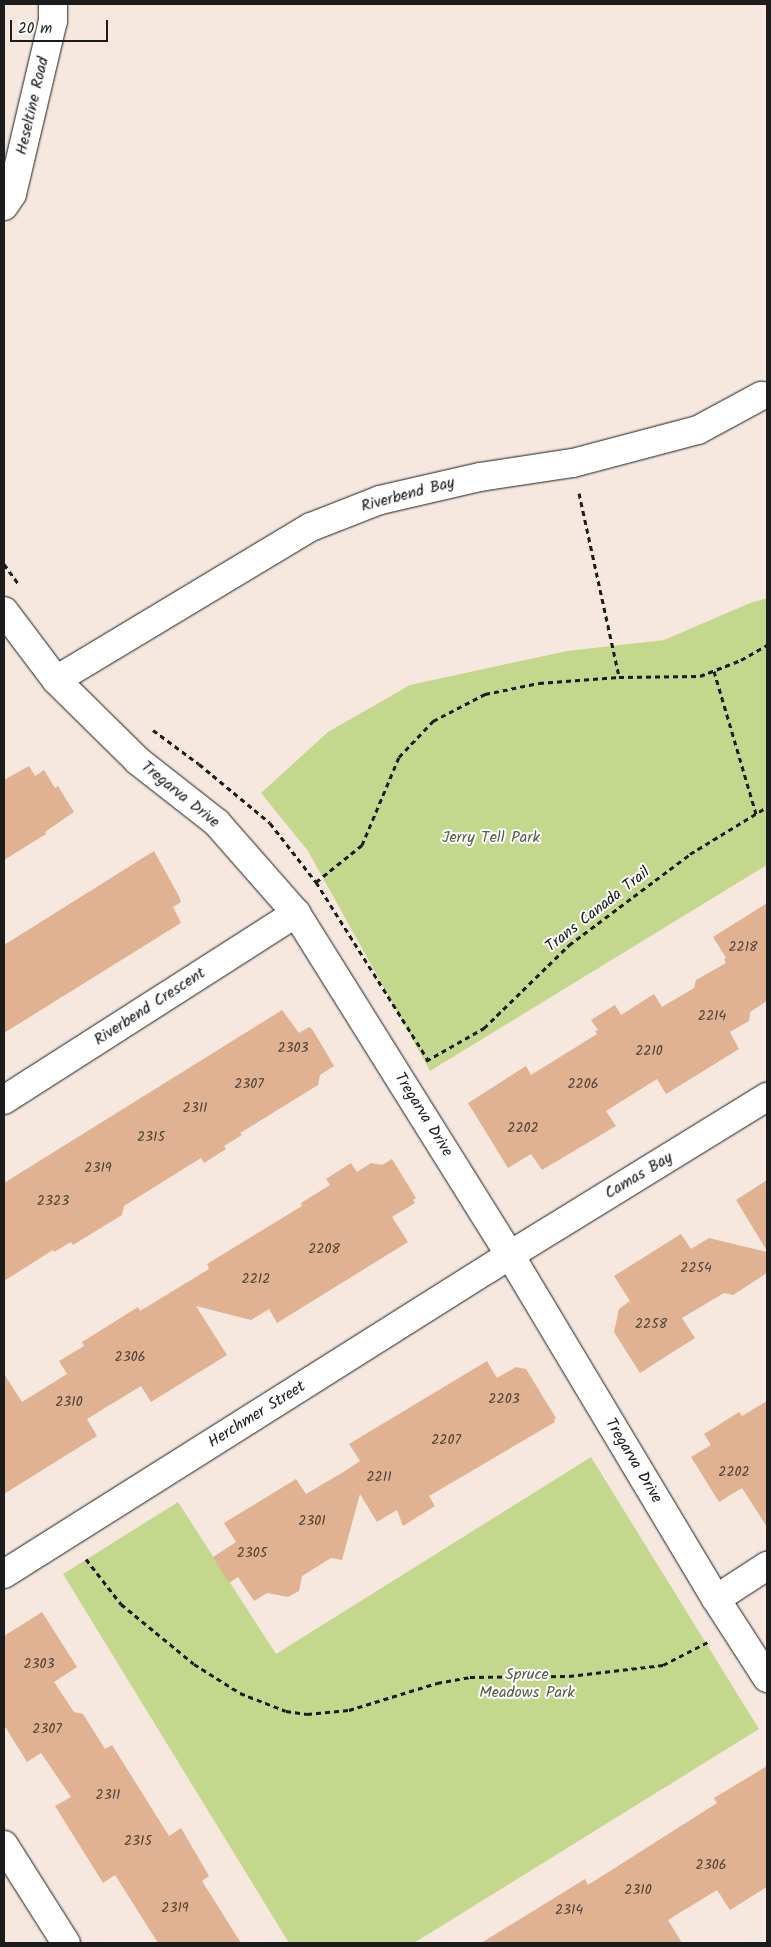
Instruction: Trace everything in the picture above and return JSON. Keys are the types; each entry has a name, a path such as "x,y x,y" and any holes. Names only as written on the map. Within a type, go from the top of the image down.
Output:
{"street":[{"name":"Heseltine Road","path":"4,206 12,194 15,184 53,22 52,4"},
{"name":"Riverbend Bay","path":"56,680 311,527 380,500 480,477 573,463 698,430 761,396"},
{"name":"Tregarva Drive","path":"4,611 56,680 138,761 217,823 296,913 510,1255 716,1599 767,1678"},
{"name":"Riverbend Crescent","path":"4,1100 296,913"},
{"name":"Camas Bay","path":"510,1255 767,1097"},
{"name":"Herchmer Street","path":"4,1574 510,1255"},
{"path":"716,1599 767,1566"},
{"path":"4,1845 66,1943"}],"path":[{"path":"573,463 619,677"},
{"path":"316,882 362,845 399,756 434,720 485,694 539,683 619,677 700,676 741,660 767,645"},
{"path":"714,671 756,814"},
{"name":"Trans Canada Trail","path":"428,1060 484,1028 569,945 690,854 767,807"},
{"path":"70,1533 104,1585 121,1604 168,1645 240,1693 286,1711 308,1714 349,1710 437,1683 470,1676 569,1676 663,1665 735,1627"}],"green space":[{"name":"Jerry Tell Park","path":"767,598 767,865 430,1071 308,851 261,793 328,732 410,685 567,651 664,640 750,603"},
{"name":"Spruce Meadows Park","path":"591,1457 759,1729 414,1943 289,1943 63,1574 178,1502 276,1654"}],"building":[{"path":"29,766 35,776 44,770 55,788 58,786 74,812 45,832 46,834 4,860 4,780"},
{"path":"154,851 179,896 181,902 173,907 181,923 4,1033 4,945"},
{"path":"767,903 767,1001 750,1012 749,1021 730,1032 739,1049 666,1094 657,1079 606,1111 616,1126 542,1170 531,1154 508,1168 468,1103 526,1066 531,1075 597,1034 595,1031 598,1030 591,1020 615,1005 621,1015 654,994 662,1007 694,988 696,980 726,963 724,959 726,958 713,937"},
{"path":"282,1010 299,1033 309,1027 312,1029 334,1066 320,1075 318,1085 240,1133 242,1135 224,1146 226,1149 204,1163 201,1158 124,1206 122,1215 73,1245 71,1242 54,1252 53,1250 4,1281 4,1183"},
{"path":"392,1159 416,1198 413,1200 415,1203 392,1217 408,1242 277,1323 269,1309 251,1320 196,1306 227,1355 151,1402 141,1386 87,1419 97,1436 4,1494 4,1374 22,1402 67,1374 59,1361 84,1346 82,1342 138,1307 140,1311 209,1269 207,1264 302,1206 301,1203 330,1185 326,1179 351,1163 357,1172 371,1163 382,1165"},
{"path":"767,1180 767,1251 736,1200"},
{"path":"681,1234 691,1249 709,1238 767,1252 767,1273 733,1295 724,1293 682,1318 695,1338 640,1373 614,1332 619,1309 630,1301 614,1276"},
{"path":"487,1361 497,1378 516,1367 526,1369 556,1418 555,1422 429,1496 435,1506 403,1526 397,1510 377,1522 360,1494 342,1560 331,1558 302,1576 299,1591 288,1597 267,1593 254,1601 238,1577 229,1583 213,1557 236,1542 224,1523 296,1479 306,1494 345,1471 360,1461 349,1444"},
{"path":"767,1401 767,1527 742,1488 719,1502 691,1457 711,1445 704,1434 739,1412 742,1416"},
{"path":"42,1612 77,1667 54,1682 74,1712 83,1714 105,1749 112,1745 169,1836 181,1828 209,1876 202,1881 241,1943 158,1943 115,1875 103,1883 55,1806 71,1797 41,1753 27,1762 4,1725 4,1636"},
{"path":"767,1766 767,1887 730,1910 717,1890 668,1920 682,1943 481,1943 585,1879 588,1885 717,1803 714,1798"}]}
